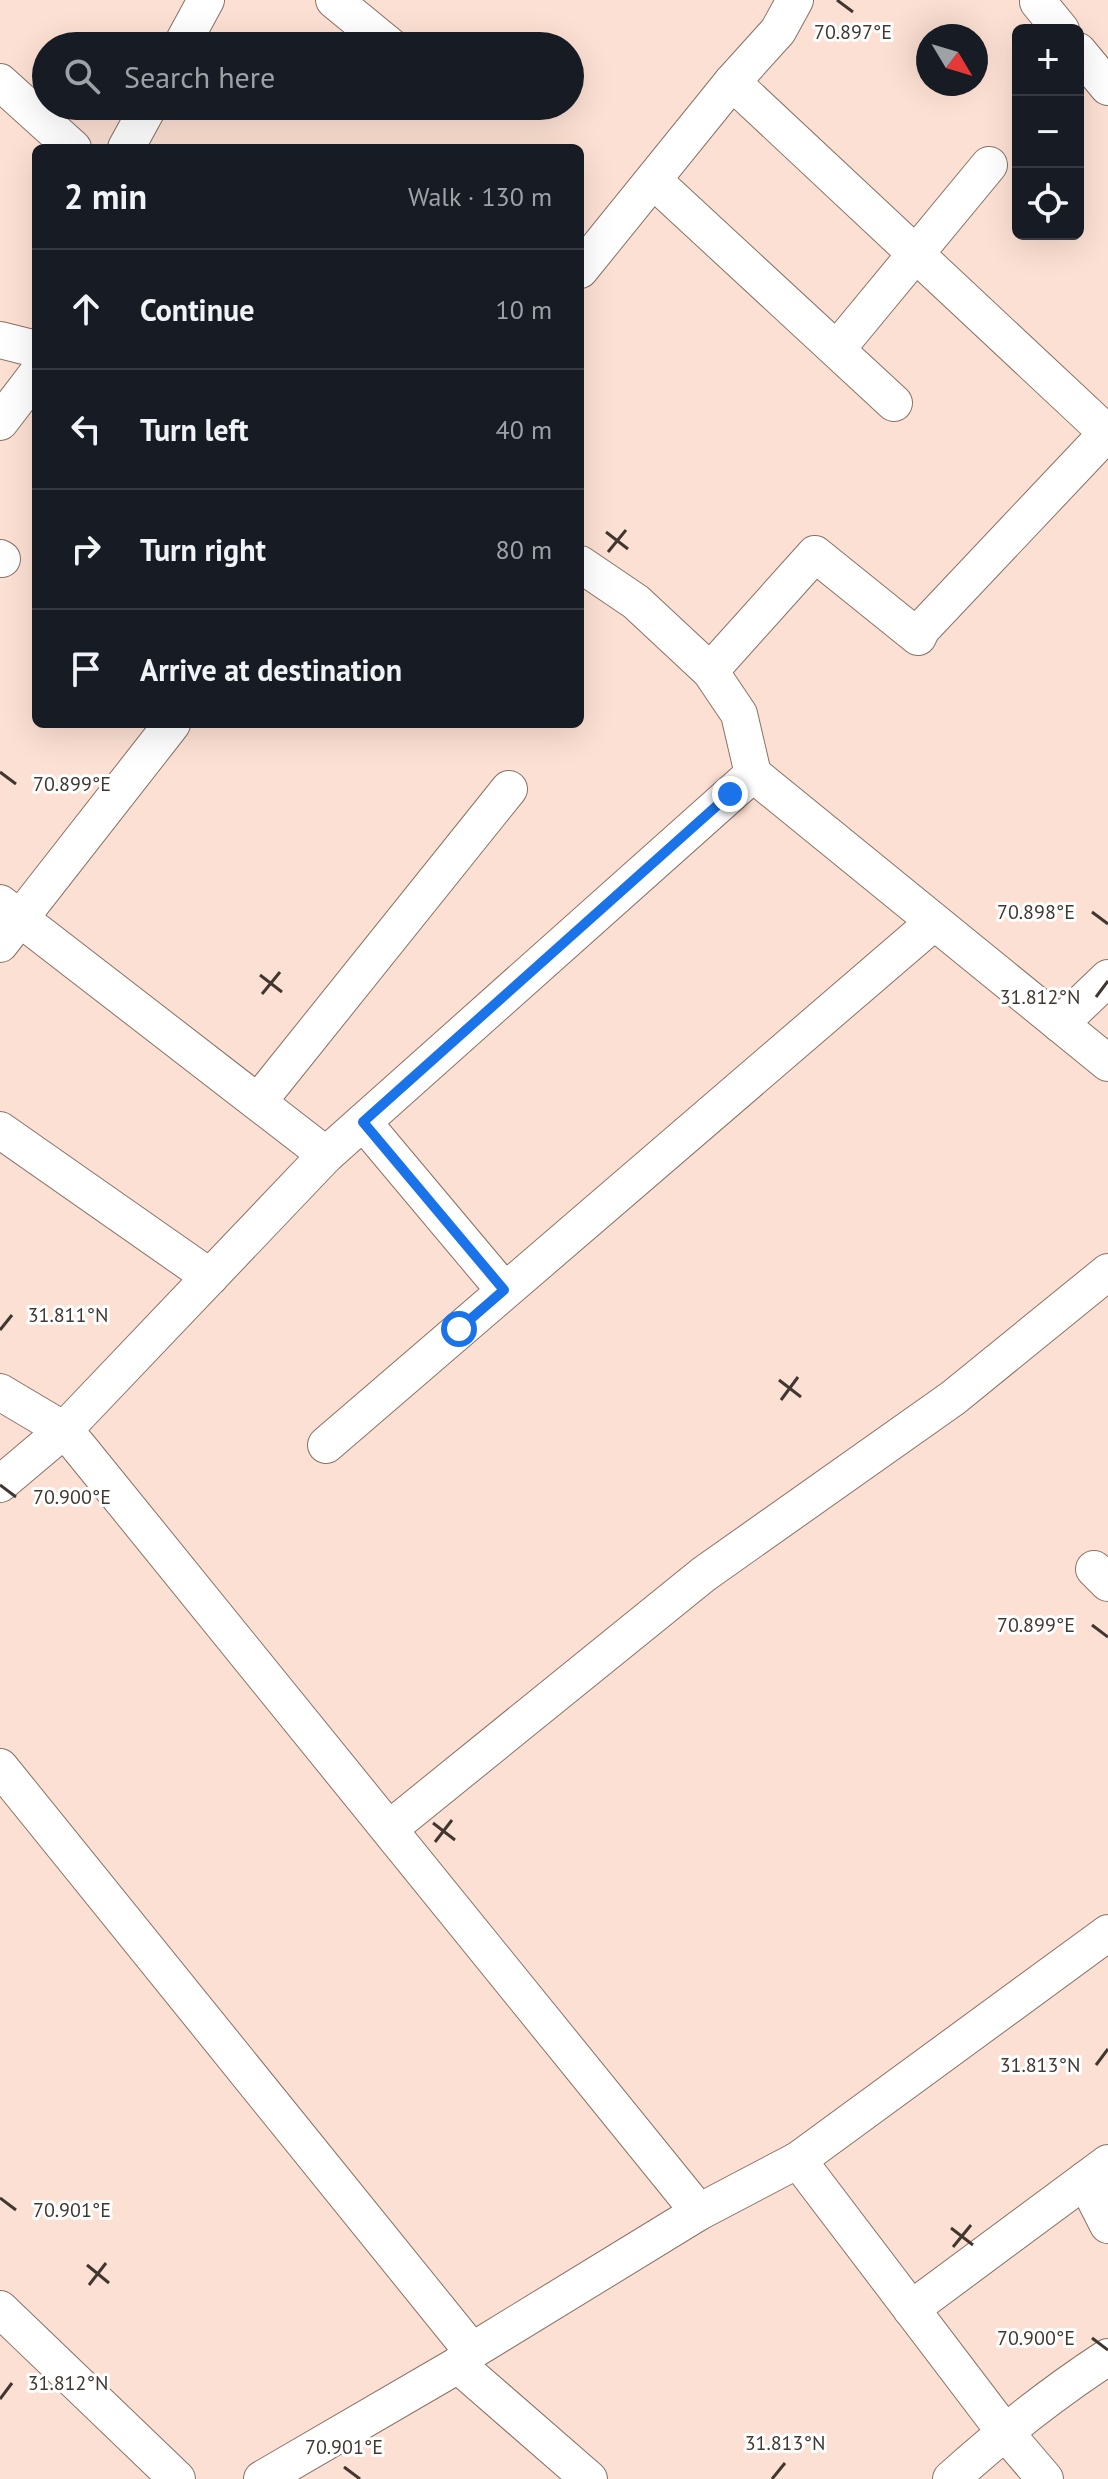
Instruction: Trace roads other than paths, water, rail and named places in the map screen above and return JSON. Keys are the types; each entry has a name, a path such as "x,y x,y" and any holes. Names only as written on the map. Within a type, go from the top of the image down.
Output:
{"street":[{"path":"189,32 206,0"},
{"path":"334,0 373,32"},
{"path":"584,265 732,82 778,31 795,0"},
{"path":"1038,2 1056,24"},
{"path":"1084,58 1108,87"},
{"path":"0,82 32,111"},
{"path":"710,671 815,554 918,637 922,629 1107,433 732,82"},
{"path":"42,120 69,144"},
{"path":"128,144 141,120"},
{"path":"837,349 989,165"},
{"path":"654,181 894,403"},
{"path":"0,340 32,348"},
{"path":"0,422 32,380"},
{"path":"584,567 636,602 710,671 739,714 753,774 1108,1063"},
{"path":"169,728 6,922 258,1102 326,1155"},
{"path":"0,1484 64,1430 326,1155 753,774"},
{"path":"258,1102 509,789"},
{"path":"326,1445 933,923"},
{"path":"1060,1024 1108,978"},
{"path":"363,1122 504,1290"},
{"path":"0,1130 210,1277"},
{"path":"389,1829 696,1581 953,1398 1108,1272"},
{"path":"0,1392 64,1430 699,2212"},
{"path":"0,1767 465,2358 589,2479"},
{"path":"262,2479 465,2358 699,2212 798,2160 1104,1945"},
{"path":"798,2160 1004,2431 1045,2479"},
{"path":"911,2309 1096,2172 1108,2225"},
{"path":"0,2309 177,2479"},
{"path":"951,2479 1004,2431 1058,2389 1108,2357"}]}
